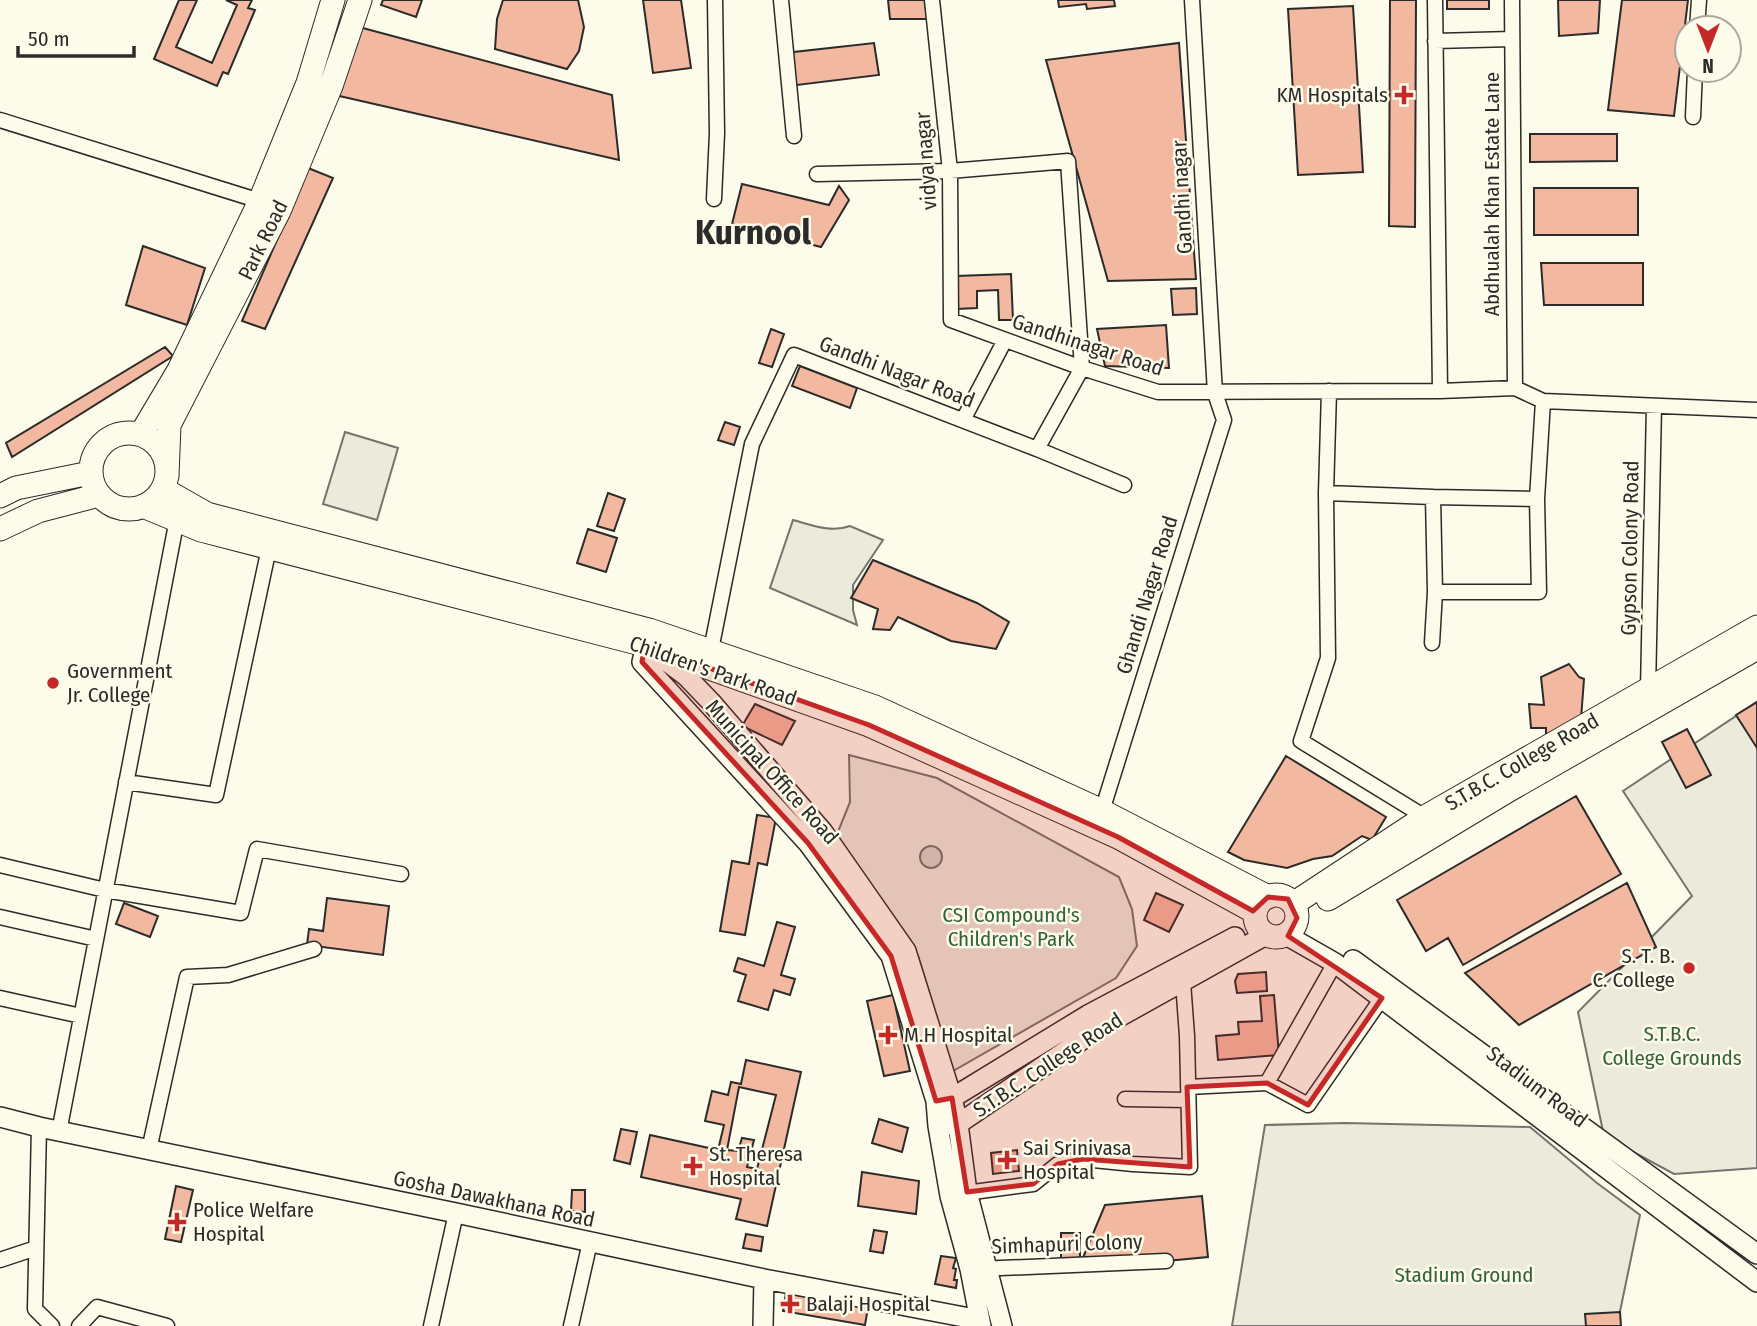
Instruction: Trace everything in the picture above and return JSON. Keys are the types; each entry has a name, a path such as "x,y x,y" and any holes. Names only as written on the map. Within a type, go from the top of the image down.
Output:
{"main road":[{"name":"Park Road","path":"141,435 179,370 260,201 309,83 333,0"},
{"name":"Park Road","path":"165,482 169,425 279,211 331,86 360,0"},
{"path":"115,435 141,435 153,441 161,451 166,463 165,482 154,499 143,506 119,508 108,503 93,485 90,473 92,461 96,450 104,441 115,435"},
{"path":"0,496 16,488 90,473"},
{"name":"Children's Park Road","path":"165,482 207,514 647,638 869,725 1118,837 1277,919"},
{"path":"0,529 38,511 99,495"},
{"name":"Children's Park Road","path":"143,506 201,530 269,548 647,638 711,650 875,708 1102,811 1277,919"},
{"name":"S.T.B.C. College Road","path":"1277,919 1425,817 1757,627"},
{"name":"S.T.B.C. College Road","path":"1277,919 1757,648"}],"street":[{"path":"713,199 717,133 716,0"},
{"path":"781,0 794,136"},
{"name":"vidya nagar","path":"932,0 950,171 951,320"},
{"name":"Gandhi nagar","path":"1192,0 1215,393"},
{"path":"1435,0 1440,391"},
{"name":"Abdhualah Khan Estate Lane","path":"1512,0 1515,388"},
{"path":"1435,41 1512,39"},
{"path":"1693,117 1694,84"},
{"path":"0,120 260,201"},
{"path":"817,174 950,171 1068,162 1082,368 1037,449"},
{"name":"Gandhinagar Road","path":"951,320 1082,368 1158,392 1215,393"},
{"path":"963,420 1005,340"},
{"name":"Gandhi Nagar Road","path":"711,650 752,444 794,355 1124,485"},
{"path":"1215,393 1515,388 1543,401 1757,410"},
{"path":"1329,391 1326,493 1328,658 1301,741 1425,817"},
{"name":"Ghandi Nagar Road","path":"1102,811 1224,419 1215,393"},
{"path":"1435,592 1539,592 1537,499 1543,401"},
{"name":"Gypson Colony Road","path":"1648,690 1654,406"},
{"path":"1326,493 1537,499"},
{"path":"1432,643 1435,592 1433,497"},
{"path":"59,1132 177,519"},
{"path":"126,782 216,795 269,548"},
{"name":"Municipal Office Road","path":"647,638 711,702 823,832 906,951 944,1100 958,1194 979,1269 1002,1326"},
{"path":"0,865 105,890 241,913 257,849 401,874"},
{"path":"0,916 96,939"},
{"path":"944,1100 1088,1016 1277,919"},
{"name":"Stadium Road","path":"1277,919 1757,1282"},
{"name":"Stadium Road","path":"1277,919 1348,957 1757,1254"},
{"name":"S.T.B.C. College Road","path":"948,1125 1052,1061 1101,1027 1182,982 1277,919"},
{"path":"149,1150 187,977 228,975 314,949"},
{"path":"1267,1083 1335,963"},
{"path":"958,1194 1033,1184 1058,1164 1083,1159 1190,1167 1187,1035 1182,982"},
{"path":"0,998 81,1016"},
{"path":"1125,1099 1267,1083 1308,1105 1382,998"},
{"path":"1039,1045 1052,1061"},
{"name":"Gosha Dawakhana Road","path":"0,1117 59,1132 981,1323"},
{"path":"39,1127 35,1309 52,1326"},
{"path":"431,1326 456,1213"},
{"path":"571,1326 590,1242"},
{"path":"0,1260 36,1248"},
{"name":"Simhapuri Colony","path":"979,1269 1166,1261"},
{"name":"Municipal Office Road","path":"979,1269 981,1323"},
{"path":"763,1326 764,1279"},
{"path":"79,1326 97,1307 164,1326"}],"highlighted area":[{"path":"645,645 869,725 1118,837 1253,911 1268,897 1288,899 1297,918 1288,936 1382,998 1308,1105 1267,1083 1187,1087 1190,1167 1083,1159 1058,1164 1033,1184 967,1192 952,1098 936,1101 891,956 808,843 642,662"}],"green space":[{"path":"345,432 398,448 377,520 323,504"},
{"path":"793,520 829,528 850,526 883,540 853,585 853,610 857,625 770,588"},
{"name":"S.T.B.C. College Grounds","path":"1757,702 1757,1168 1674,1174 1604,1136 1578,1012 1692,896 1623,791"},
{"name":"CSI Compound's Children's Park","path":"849,755 937,778 1119,877 1132,909 1137,946 1116,978 953,1071 918,956 835,839 850,802"},
{"name":"Stadium Ground","path":"1345,1123 1530,1127 1640,1215 1617,1326 1232,1326 1265,1125"}],"shaded area":[{"path":"931,846 939,849 942,857 939,865 931,868 923,865 920,857 923,849"}],"building":[{"path":"179,0 197,0 176,47 212,63 237,5 226,0 252,0 248,8 255,10 228,74 223,72 217,86 154,59"},
{"path":"383,0 422,0 416,17 381,5"},
{"path":"503,0 578,0 584,27 579,51 567,69 495,49 497,19"},
{"path":"643,0 681,0 691,68 653,73"},
{"path":"888,0 927,0 928,19 890,19"},
{"path":"1058,0 1114,0 1115,6 1087,9 1086,4 1059,7"},
{"path":"1390,0 1416,0 1415,227 1389,226"},
{"path":"1447,0 1489,0 1489,9 1447,9"},
{"path":"1558,0 1600,0 1598,33 1559,36"},
{"path":"1622,0 1688,0 1686,14 1673,14 1673,84 1678,84 1674,116 1608,110"},
{"path":"1353,6 1363,172 1298,175 1288,9"},
{"path":"359,27 612,95 619,160 335,95"},
{"path":"874,43 879,75 789,86 785,53"},
{"path":"1179,43 1196,279 1108,281 1046,60"},
{"path":"1530,134 1617,134 1617,161 1530,162"},
{"path":"308,168 333,178 265,329 242,321"},
{"path":"742,184 829,205 839,186 849,200 821,247 732,224"},
{"path":"1534,188 1638,188 1638,235 1534,235"},
{"path":"143,246 205,268 187,325 126,305"},
{"path":"1541,263 1643,263 1643,305 1544,305"},
{"path":"1011,274 1013,320 999,320 998,290 977,291 977,308 957,309 956,276"},
{"path":"1196,288 1197,314 1173,315 1171,289"},
{"path":"1166,325 1169,368 1105,366 1097,329"},
{"path":"771,329 784,334 772,367 759,363"},
{"path":"165,347 173,356 12,457 6,443"},
{"path":"800,366 857,388 850,408 792,386"},
{"path":"725,422 740,427 734,445 718,440"},
{"path":"608,493 625,499 614,531 597,526"},
{"path":"588,529 617,538 606,572 577,563"},
{"path":"873,560 977,603 1009,622 996,649 951,641 898,617 890,630 873,629 878,609 851,598"},
{"path":"1569,664 1579,677 1584,679 1581,719 1546,735 1546,728 1531,728 1529,704 1544,705 1541,677"},
{"path":"1757,702 1757,748 1736,715"},
{"path":"755,704 795,721 782,745 742,726"},
{"path":"1687,729 1711,775 1686,788 1662,742"},
{"path":"1286,756 1386,817 1372,840 1362,836 1332,856 1287,868 1244,860 1228,852"},
{"path":"1576,796 1621,874 1463,965 1448,938 1426,951 1397,900"},
{"path":"757,815 776,818 767,865 758,863 745,935 720,931 732,861 749,864"},
{"path":"1627,883 1656,947 1519,1025 1465,973"},
{"path":"1156,893 1183,905 1169,932 1144,920"},
{"path":"327,898 389,906 383,955 307,945 309,929 323,931"},
{"path":"124,903 158,916 150,937 116,924"},
{"path":"777,922 795,927 781,975 795,979 790,995 774,990 768,1010 738,1001 746,975 734,971 738,958 764,966"},
{"path":"1266,972 1267,991 1237,993 1235,981 1238,974"},
{"name":"M.H Hospital","path":"893,995 910,1071 884,1076 867,1001"},
{"path":"1274,995 1279,1055 1218,1060 1216,1036 1239,1034 1238,1022 1262,1021 1260,996"},
{"path":"746,1060 801,1072 767,1226 736,1219 741,1199 641,1177 650,1135 718,1150 724,1125 705,1121 712,1091 728,1095 731,1082 741,1084","holes":["739,1087 776,1095 757,1169 747,1167 754,1140 742,1138 738,1151 727,1150"]},
{"path":"879,1119 908,1128 902,1152 872,1143"},
{"path":"621,1129 637,1132 630,1164 614,1160"},
{"path":"1017,1150 1019,1171 993,1174 991,1153"},
{"path":"862,1172 919,1181 916,1214 858,1206"},
{"path":"176,1186 193,1190 181,1242 165,1239"},
{"path":"572,1190 585,1190 585,1212 571,1211"},
{"path":"1202,1196 1208,1257 1166,1261 1082,1260 1105,1205"},
{"path":"874,1230 887,1232 883,1253 870,1251"},
{"path":"1061,1233 1080,1233 1080,1264 1061,1264"},
{"path":"746,1234 763,1237 761,1251 743,1248"},
{"path":"941,1256 956,1258 953,1268 956,1269 956,1288 935,1284"},
{"path":"786,1293 868,1308 865,1325 783,1311"},
{"path":"1620,1312 1621,1326 1586,1326 1585,1314"}],"place":[{"name":"KM Hospitals","path":"1404,95"},
{"name":"Government Jr. College","path":"53,683"},
{"name":"S. T. B. C. College","path":"1689,968"},
{"name":"M.H Hospital","path":"888,1035"},
{"name":"Sai Srinivasa Hospital","path":"1007,1160"},
{"name":"St. Theresa Hospital","path":"693,1166"},
{"name":"Police Welfare Hospital","path":"177,1222"},
{"name":"Balaji Hospital","path":"790,1304"}],"district":[{"name":"Kurnool","path":"753,232"}]}
